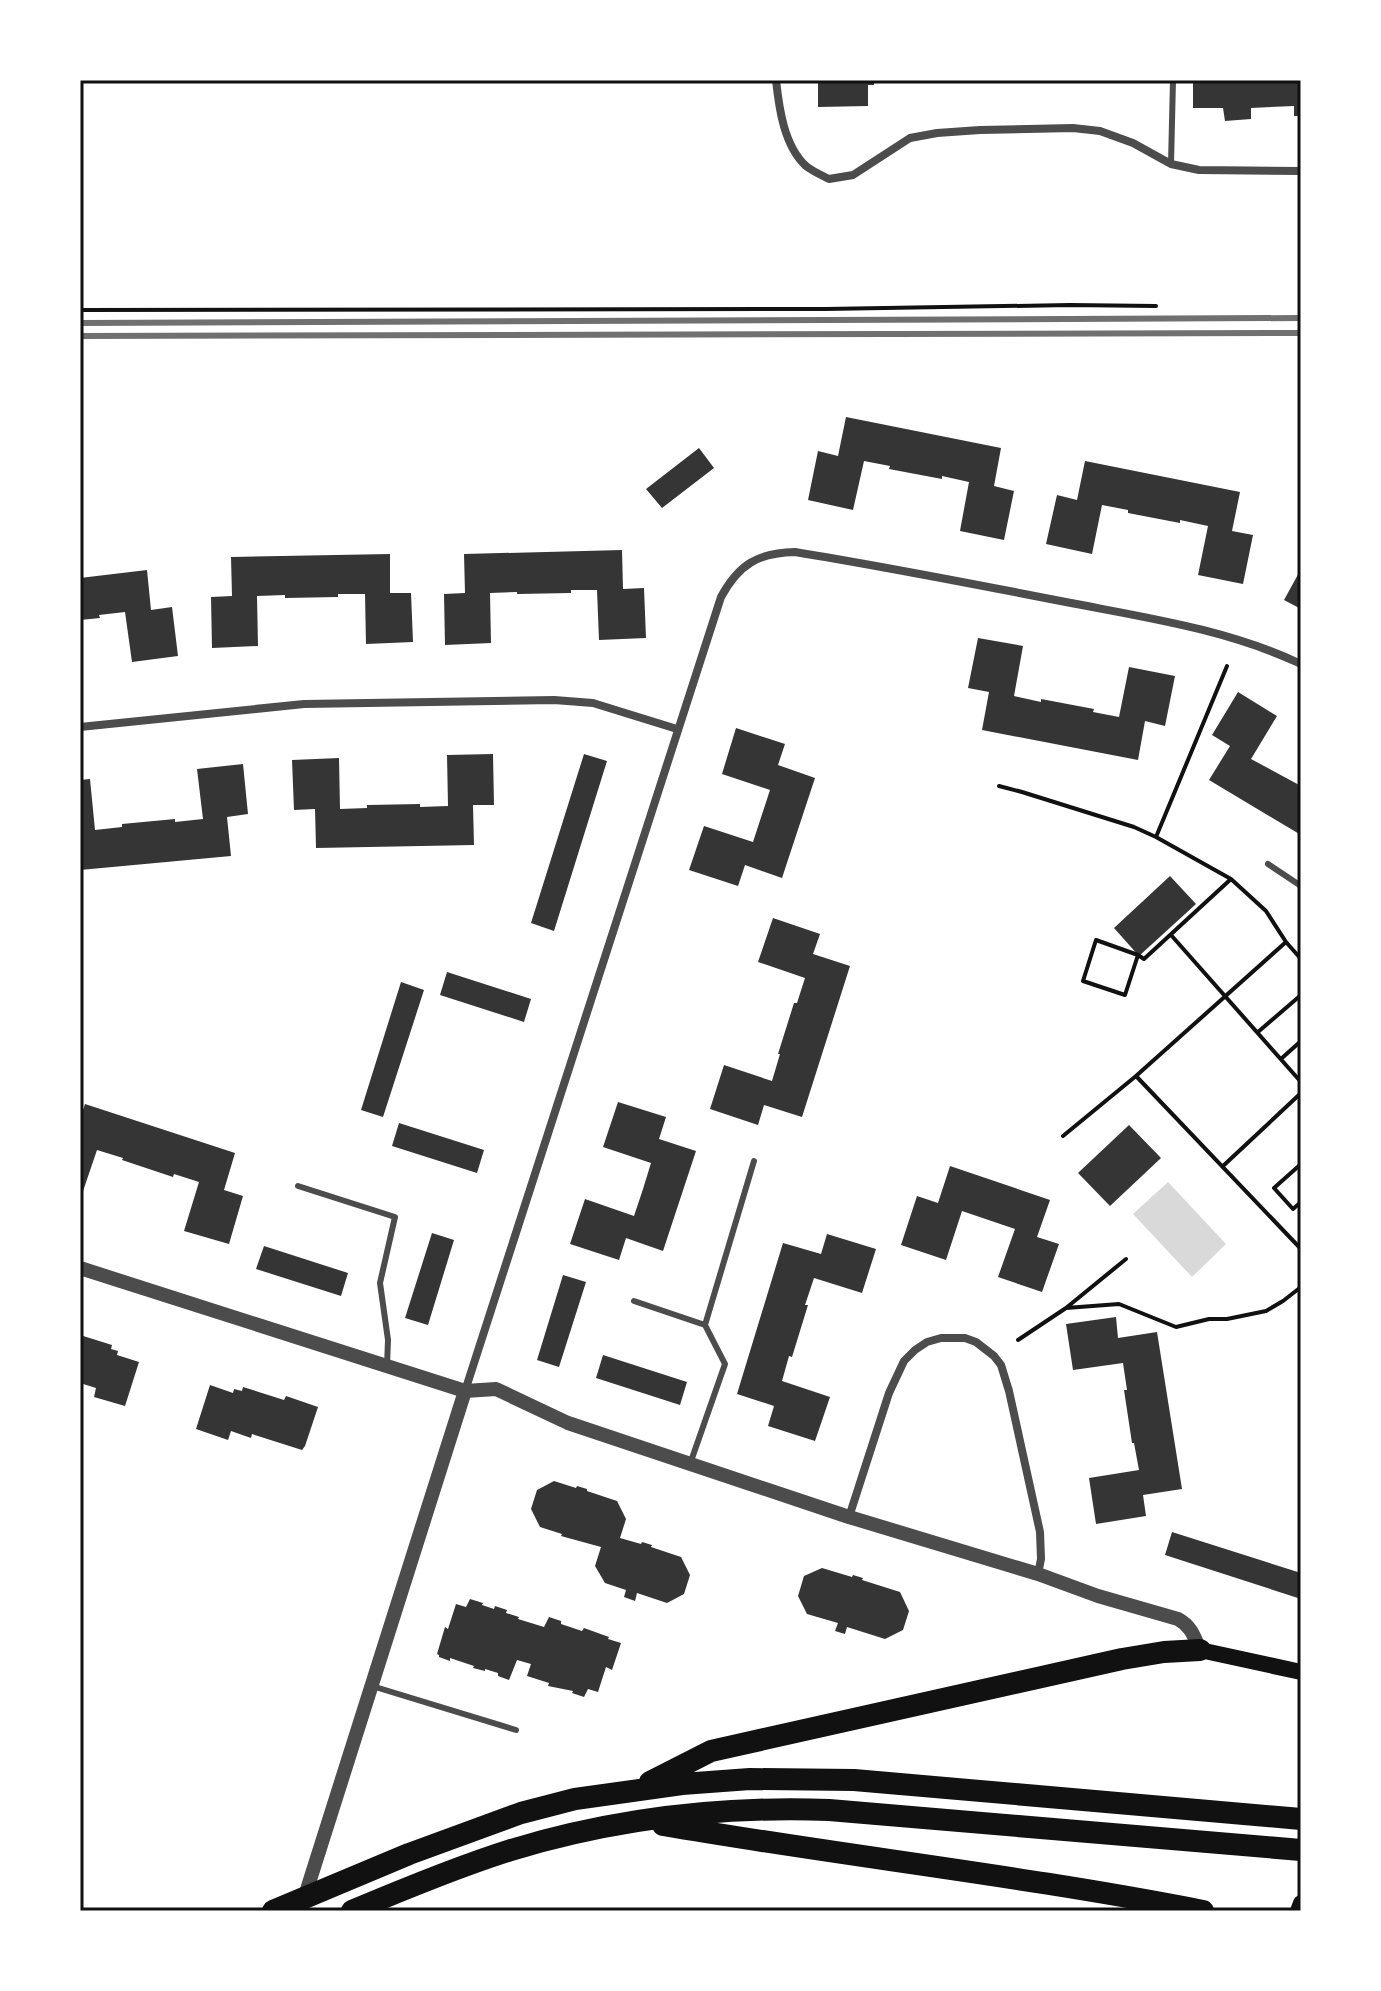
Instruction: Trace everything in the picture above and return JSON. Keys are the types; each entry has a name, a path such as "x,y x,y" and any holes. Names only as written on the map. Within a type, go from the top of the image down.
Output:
{"highway":[{"path":"635,1790 711,1751 1122,1659 1200,1650"},
{"path":"273,1911 409,1854 521,1813 575,1799 635,1790 750,1779 841,1780 1295,1818"},
{"path":"352,1911 462,1866 510,1851 578,1833 725,1812 829,1810 1301,1850"},
{"path":"643,1822 1203,1911"}],"main road":[{"path":"1200,1650 1301,1672"},
{"path":"1298,1911 1301,1903"}],"street":[{"path":"776,80 779,106 789,141 805,166 829,179 853,175 910,138 980,130 1073,128 1100,131 1133,143 1171,164 1199,170 1301,171"},
{"path":"300,1911 677,729 721,597 736,573 760,557 795,552 1193,628 1237,639 1301,664"},
{"path":"80,727 304,704 554,700 593,703 677,729"},
{"path":"80,1268 465,1391 496,1389 568,1423 849,1517 1178,1619 1192,1630 1200,1650"},
{"path":"849,1517 889,1393 904,1361 927,1342 941,1338 965,1338 976,1342 1001,1365 1040,1532 1038,1574"}],"lane":[{"path":"1171,164 1173,80"},
{"path":"1268,864 1301,886"},
{"path":"690,1464 725,1364 705,1325 754,1161"},
{"path":"298,1186 395,1217 380,1283 388,1340 387,1366"},
{"path":"634,1301 705,1325"},
{"path":"372,1686 516,1730"}],"path":[{"path":"80,310 1156,306"},
{"path":"1156,837 1227,666"},
{"path":"999,786 1120,822 1156,837 1231,879 1266,911 1301,959"},
{"path":"1138,955 1125,995 1083,981 1096,940 1138,955 1144,959 1231,879"},
{"path":"1171,935 1301,1082"},
{"path":"1063,1136 1136,1076 1286,942"},
{"path":"1258,1033 1301,995"},
{"path":"1281,1059 1301,1041"},
{"path":"1136,1076 1301,1249"},
{"path":"1223,1166 1301,1093"},
{"path":"1301,1164 1274,1188 1293,1209 1301,1202"},
{"path":"1018,1340 1066,1308 1126,1259"},
{"path":"1066,1308 1119,1304 1176,1327 1266,1311 1301,1287"}],"shaded area":[{"path":"1168,1182 1226,1244 1192,1277 1133,1214"}],"building":[{"path":"818,80 874,80 874,85 868,85 868,106 818,107"},
{"path":"1193,80 1301,80 1301,116 1294,116 1294,106 1251,108 1251,119 1225,121 1223,108 1193,108"},
{"path":"846,417 1001,448 994,486 1014,491 1004,540 960,531 969,482 942,476 942,479 889,469 890,466 864,461 853,510 808,500 818,451 838,456"},
{"path":"699,448 714,468 662,508 646,489"},
{"path":"1085,461 1240,492 1232,531 1253,535 1243,584 1198,575 1208,526 1180,520 1180,523 1102,505 1092,554 1046,544 1057,495 1077,500"},
{"path":"622,550 623,589 644,588 646,638 599,640 597,590 571,590 571,593 490,593 491,643 445,645 444,594 465,593 464,554"},
{"path":"390,554 390,593 411,593 413,642 366,644 365,594 285,598 285,595 257,596 258,646 212,648 211,597 232,596 231,557"},
{"path":"1301,569 1301,609 1284,600"},
{"path":"147,570 151,610 172,607 178,656 132,662 125,612 80,620 80,578"},
{"path":"978,638 1023,646 1014,696 1041,702 1041,699 1094,709 1093,712 1119,717 1129,667 1175,676 1165,726 1145,721 1138,760 982,730 989,692 968,688"},
{"path":"1238,692 1277,716 1251,759 1301,786 1301,835 1209,780 1230,746 1212,735"},
{"path":"736,728 785,744 778,765 815,778 782,878 745,865 738,886 689,870 704,826 753,842 770,790 722,774"},
{"path":"493,754 494,805 473,805 474,845 316,848 315,809 294,810 292,760 339,758 340,809 367,808 367,805 420,804 420,807 448,806 447,755"},
{"path":"584,754 607,761 554,931 531,923"},
{"path":"243,764 248,814 227,817 231,856 80,870 80,780 90,779 95,830 122,827 122,824 203,819 197,769"},
{"path":"1170,876 1196,904 1139,956 1114,928"},
{"path":"773,918 820,934 813,954 850,966 802,1117 764,1105 758,1125 710,1109 724,1065 772,1081 794,1003 797,1003 805,978 758,962"},
{"path":"447,972 531,999 524,1022 440,995"},
{"path":"401,982 424,990 383,1117 361,1110"},
{"path":"618,1102 666,1117 659,1139 696,1151 663,1251 626,1238 619,1260 570,1244 585,1199 634,1216 651,1163 603,1147"},
{"path":"85,1104 235,1153 224,1190 243,1196 229,1244 184,1231 199,1182 174,1174 173,1177 97,1150 80,1200 80,1119"},
{"path":"399,1123 484,1150 477,1173 392,1146"},
{"path":"1129,1125 1161,1158 1110,1206 1078,1173"},
{"path":"950,1166 1050,1200 1037,1237 1059,1244 1042,1292 998,1277 1015,1229 962,1211 946,1260 901,1245 917,1196 938,1203"},
{"path":"432,1233 454,1240 428,1325 405,1318"},
{"path":"827,1234 876,1249 862,1293 814,1278 805,1305 808,1305 782,1381 830,1397 815,1441 768,1426 774,1406 737,1394 783,1243 821,1254"},
{"path":"264,1246 348,1273 341,1296 256,1269"},
{"path":"563,1275 586,1282 559,1367 537,1360"},
{"path":"1116,1317 1118,1338 1157,1332 1182,1489 1143,1495 1146,1516 1096,1524 1089,1478 1139,1470 1124,1390 1127,1390 1123,1363 1073,1370 1066,1324"},
{"path":"80,1335 112,1345 111,1349 118,1351 117,1355 139,1362 125,1406 94,1397 96,1388 80,1383"},
{"path":"603,1355 687,1382 680,1405 596,1378"},
{"path":"210,1385 233,1393 234,1389 242,1391 243,1387 318,1407 305,1446 302,1450 252,1434 251,1438 231,1431 228,1440 196,1429"},
{"path":"554,1481 617,1501 626,1519 620,1538 652,1545 681,1557 690,1575 684,1594 667,1603 637,1593 635,1601 624,1597 626,1590 605,1583 595,1566 601,1547 540,1527 531,1509 537,1490"},
{"path":"1172,1532 1301,1573 1301,1599 1165,1555"},
{"path":"822,1568 863,1578 900,1592 909,1611 903,1630 885,1639 847,1627 845,1634 835,1631 838,1623 807,1614 798,1596 804,1576"},
{"path":"470,1599 494,1609 495,1606 507,1610 506,1613 518,1619 544,1627 549,1617 561,1621 561,1624 582,1631 584,1628 621,1643 612,1670 606,1667 598,1692 588,1689 584,1697 527,1676 531,1664 517,1660 509,1680 498,1676 498,1673 439,1657 437,1654 445,1627 448,1629 456,1604 466,1607"}],"railway":[{"path":"80,323 1301,318"},
{"path":"80,336 1301,333"}]}
